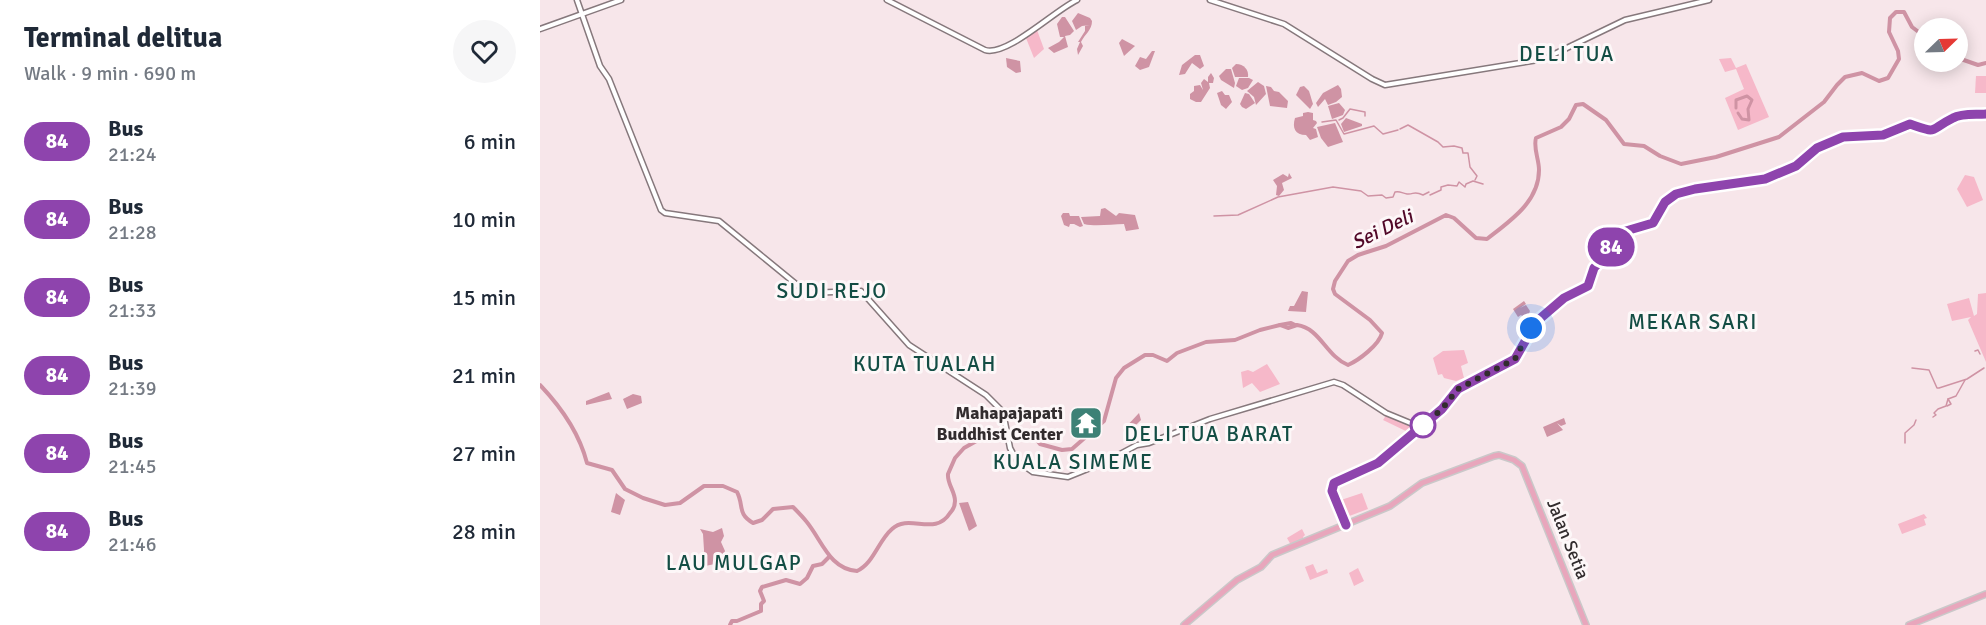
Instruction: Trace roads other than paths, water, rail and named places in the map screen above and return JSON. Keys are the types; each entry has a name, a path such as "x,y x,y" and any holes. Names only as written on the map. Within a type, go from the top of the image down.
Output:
{"main road":[{"path":"577,0 600,66 609,80 662,212 718,221 807,293 861,291 912,347 997,404 1004,414 1009,443 1015,458 1031,471 1069,477 1106,462 1137,445 1150,443 1210,419 1327,383 1336,382 1343,385 1386,412 1421,427"},
{"path":"540,29 621,0"},
{"path":"887,0 992,52 1007,46 1077,0"},
{"path":"1210,0 1284,24 1385,85 1544,59 1624,20 1709,0"},
{"path":"1184,625 1234,583 1261,567 1272,555 1345,525 1332,491 1334,483 1378,463 1442,409 1458,389 1515,359 1536,322 1564,298 1588,286 1594,268 1609,251 1618,234 1653,223 1671,196 1695,189 1765,179 1796,166 1817,148 1843,137 1883,135 1910,124 1931,130 1939,128 1954,117 1986,114"},
{"name":"Jalan Setia","path":"1345,525 1396,504 1419,485 1494,456 1499,455 1514,460 1521,465 1586,625"},
{"path":"1909,625 1986,594"}],"waterway":[{"name":"Sei Deli","path":"540,385 568,421 584,452 587,463 612,470 625,489 665,505 680,503 704,486 723,486 737,492 743,513 753,523 762,520 773,509 793,507 833,559 839,565 857,571 868,563 892,529 906,523 937,523 944,520 951,512 955,501 948,474 955,458 964,448 980,439 996,434 1031,436 1040,444 1062,450 1072,449 1104,421 1116,378 1124,368 1145,355 1153,355 1167,361 1177,353 1206,342 1235,340 1280,325 1288,328 1297,325 1312,331 1340,361 1348,365 1358,360 1373,347 1382,333 1370,320 1335,294 1333,289 1335,281 1348,261 1358,255 1386,246 1446,215 1454,218 1476,238 1487,239 1522,210 1534,192 1539,170 1536,138 1561,127 1569,119 1576,105 1583,104 1606,120 1624,144 1644,146 1660,156 1681,164 1716,157 1779,137 1824,102 1845,77 1862,73 1879,81 1888,78 1899,59 1898,51 1889,32 1890,18 1896,12 1904,12 1914,28"},
{"name":"Sei Deli","path":"1968,62 1978,65 1986,63"},
{"path":"1736,108 1736,100 1747,96 1752,100 1748,109 1749,120 1742,119 1738,113"},
{"path":"1339,120 1350,109 1365,112 1365,116"},
{"path":"1322,122 1336,120 1344,134 1374,126 1383,134 1398,130"},
{"path":"1400,129 1408,125 1443,147 1462,148 1463,153 1468,153 1470,167 1477,176 1475,180"},
{"path":"1430,195 1441,190 1441,187 1457,186 1459,182 1465,187 1473,181 1483,184"},
{"path":"1214,216 1238,215 1278,197 1333,187 1361,191 1368,196 1382,195 1386,198 1393,197 1395,192 1423,195 1429,192"},
{"path":"1280,325 1291,323 1295,325"},
{"path":"1975,351 1978,350 1980,354"},
{"path":"1912,368 1929,370 1937,388 1967,379 1984,368"},
{"path":"1933,417 1938,409 1946,406 1948,399 1956,396 1965,380"},
{"path":"1947,406 1951,404 1948,399"},
{"path":"1905,443 1905,433 1916,420"},
{"path":"730,625 732,621 761,611 761,604 764,601 760,591 762,587 786,580 800,584 807,578 813,566 822,564 829,557"}],"place":[{"name":"Mahapajapati Buddhist Center","path":"1086,423"}],"district":[{"name":"DELI TUA","path":"1567,54"},
{"name":"SUDI REJO","path":"832,291"},
{"name":"MEKAR SARI","path":"1693,322"},
{"name":"KUTA TUALAH","path":"925,364"},
{"name":"DELI TUA BARAT","path":"1209,434"},
{"name":"KUALA SIMEME","path":"1073,462"},
{"name":"LAU MULGAP","path":"734,563"}]}
